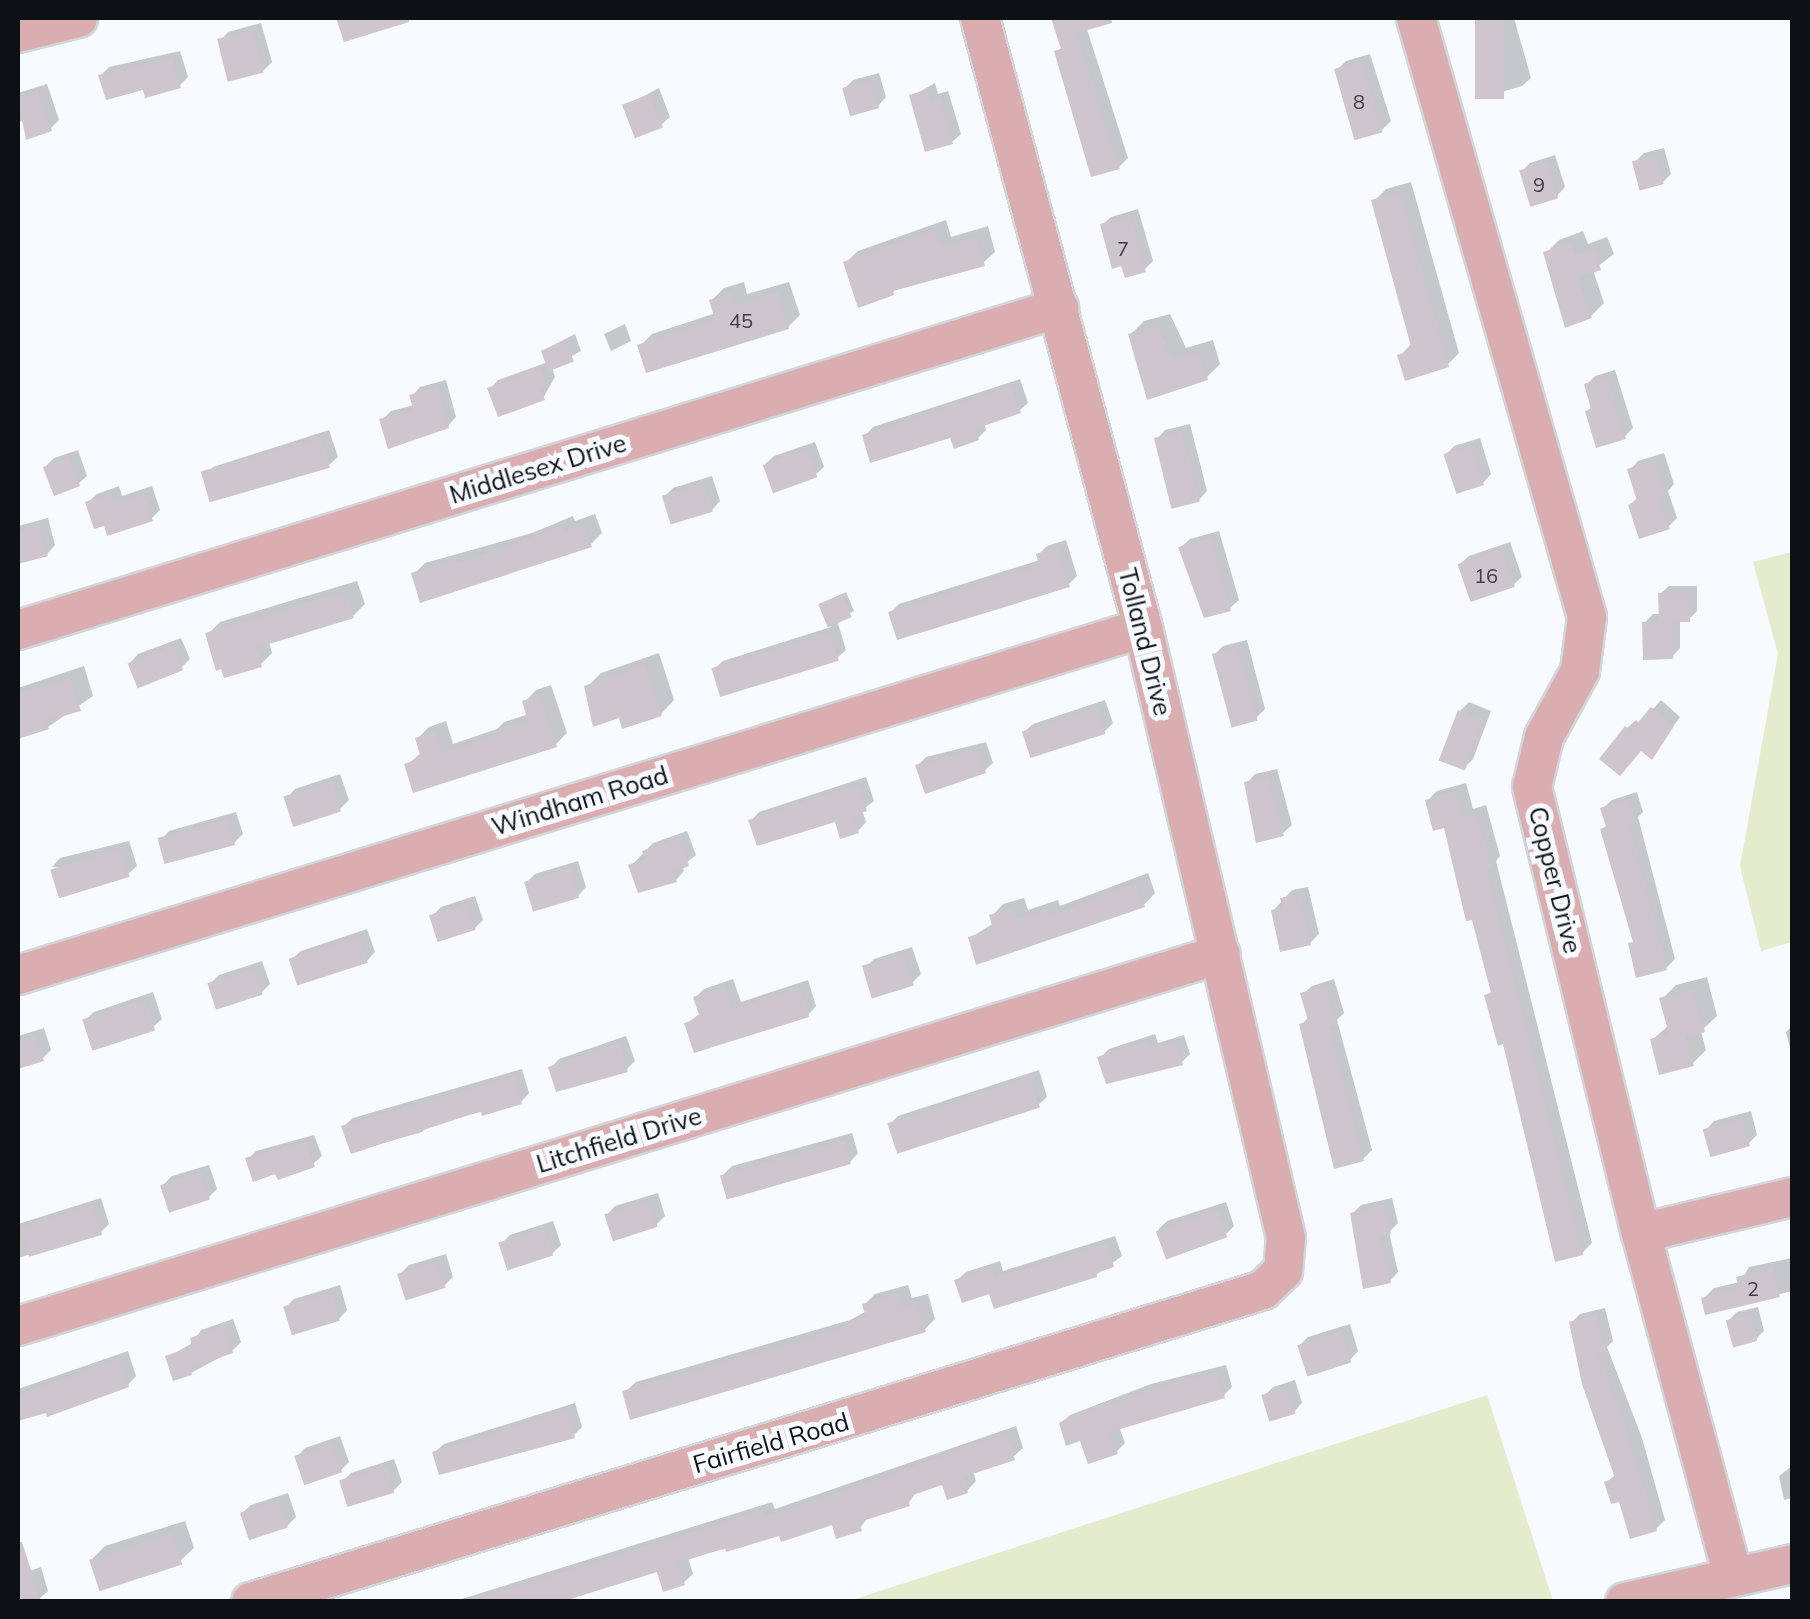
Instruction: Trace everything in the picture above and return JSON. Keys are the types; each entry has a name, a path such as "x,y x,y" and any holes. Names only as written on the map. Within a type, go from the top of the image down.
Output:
{"street":[{"path":"18,34 78,18"},
{"name":"Tolland Drive","path":"980,18 1143,628 1286,1238 1283,1271"},
{"name":"Copper Drive","path":"1416,18 1587,617 1580,671 1544,737 1532,786 1641,1233 1733,1578"},
{"name":"Middlesex Drive","path":"18,630 1058,308"},
{"name":"Windham Road","path":"18,975 1143,628"},
{"name":"Litchfield Drive","path":"18,1326 1221,954"},
{"path":"1641,1233 1792,1197"},
{"name":"Fairfield Road","path":"252,1602 1245,1296 1263,1290 1283,1271"},
{"path":"1626,1602 1792,1564"}],"green space":[{"path":"1792,552 1792,942 1761,951 1740,866 1778,654 1753,562"},
{"path":"1487,1395 1553,1601 849,1601"}],"building":[{"path":"336,18 408,18 409,22 344,42"},
{"path":"1051,18 1111,18 1112,23 1077,33 1120,169 1091,177 1054,51 1061,49"},
{"path":"1475,18 1504,18 1504,99 1475,99"},
{"path":"253,30 264,73 228,82 217,39"},
{"path":"172,58 181,88 145,98 143,90 106,100 98,75"},
{"path":"1362,61 1382,132 1355,140 1334,69"},
{"path":"871,80 879,108 850,116 842,88"},
{"path":"39,90 52,131 26,140 18,98"},
{"path":"926,90 930,101 940,97 953,144 925,152 909,95"},
{"path":"650,94 663,128 635,138 622,105"},
{"path":"1656,155 1664,184 1640,190 1632,161"},
{"path":"1547,162 1558,198 1530,207 1519,170"},
{"path":"1400,192 1449,367 1405,381 1397,355 1412,350 1371,200"},
{"path":"1130,216 1146,272 1125,278 1121,266 1112,269 1100,224"},
{"path":"935,230 940,247 976,236 985,266 893,291 894,295 858,308 843,262"},
{"path":"1570,243 1575,256 1594,249 1601,270 1578,278 1592,318 1565,328 1543,252"},
{"path":"777,292 789,329 646,373 637,345 715,320 709,300 732,293 735,305"},
{"path":"1157,326 1173,359 1200,352 1208,380 1147,400 1128,334"},
{"path":"566,341 574,362 549,371 541,351"},
{"path":"541,368 548,388 541,390 545,400 498,417 487,388"},
{"path":"1607,376 1626,439 1596,448 1585,411 1591,409 1584,384"},
{"path":"1011,386 1021,413 975,429 979,440 954,449 950,438 870,463 862,435"},
{"path":"438,387 449,428 388,449 379,419 413,409 409,395"},
{"path":"1182,431 1200,502 1172,509 1154,438"},
{"path":"321,437 330,468 210,502 201,471"},
{"path":"1471,445 1484,485 1456,494 1443,454"},
{"path":"807,449 817,477 773,493 763,465"},
{"path":"69,457 80,486 54,496 43,467"},
{"path":"1655,460 1667,495 1659,498 1670,529 1639,539 1628,505 1637,501 1627,469"},
{"path":"704,483 713,512 671,525 662,496"},
{"path":"110,493 114,503 143,493 153,521 107,536 104,526 94,529 85,502"},
{"path":"584,524 592,547 420,603 411,573 457,558 459,563 562,526 564,531"},
{"path":"39,525 48,556 18,564 18,531"},
{"path":"1211,538 1231,611 1204,618 1178,547"},
{"path":"1057,547 1070,587 897,640 888,612 1039,565 1036,554"},
{"path":"1502,549 1515,587 1471,602 1458,564"},
{"path":"345,592 354,618 256,648 262,667 224,678 221,669 216,671 205,633"},
{"path":"1658,593 1689,593 1690,622 1672,622 1673,659 1643,660 1642,622 1659,622"},
{"path":"842,594 852,617 828,627 818,604"},
{"path":"830,632 839,661 720,697 711,668"},
{"path":"173,645 183,670 138,688 128,663"},
{"path":"1238,647 1258,720 1232,727 1212,654"},
{"path":"645,664 662,716 622,729 619,718 593,727 584,686"},
{"path":"70,678 81,711 46,721 49,729 18,739 18,694"},
{"path":"540,695 557,747 413,793 404,764 421,758 415,738 435,731 442,753 492,737 490,733 528,721 522,701"},
{"path":"1097,707 1106,734 1031,758 1022,731"},
{"path":"1651,707 1674,726 1652,760 1641,751 1620,776 1599,759 1625,726 1631,731"},
{"path":"1458,710 1484,720 1465,770 1439,760"},
{"path":"977,749 986,773 925,794 915,765"},
{"path":"1268,776 1284,836 1256,843 1244,782"},
{"path":"331,781 341,811 293,827 283,796"},
{"path":"858,784 867,811 853,816 859,833 840,839 835,822 757,846 748,820"},
{"path":"1457,791 1464,817 1477,814 1492,868 1487,869 1583,1255 1555,1262 1503,1044 1498,1046 1484,995 1491,993 1472,920 1466,921 1444,828 1433,831 1425,800"},
{"path":"1629,799 1636,822 1630,824 1667,970 1636,978 1628,943 1633,942 1600,829 1606,827 1600,808"},
{"path":"228,819 235,845 164,864 157,838"},
{"path":"679,837 689,866 673,872 677,882 638,893 628,865 645,859 642,851"},
{"path":"121,848 130,877 59,898 50,870"},
{"path":"570,868 579,898 533,912 524,882"},
{"path":"1136,883 1145,907 976,965 968,937 993,929 989,915 1013,908 1017,919 1046,910 1048,916"},
{"path":"1300,894 1311,945 1280,952 1271,910 1283,908 1280,898"},
{"path":"467,903 476,930 438,942 429,915"},
{"path":"359,936 368,963 297,985 289,959"},
{"path":"904,953 914,986 872,998 862,966"},
{"path":"254,968 263,995 216,1010 207,983"},
{"path":"725,986 732,1009 800,987 809,1017 694,1053 684,1023 700,1018 693,997"},
{"path":"1326,986 1337,1024 1329,1026 1364,1161 1334,1169 1299,1024 1308,1021 1300,993"},
{"path":"1693,989 1705,1032 1686,1037 1694,1066 1659,1075 1650,1039 1669,1034 1659,998"},
{"path":"145,999 155,1030 92,1051 82,1019"},
{"path":"35,1035 44,1061 18,1069 18,1041"},
{"path":"1146,1041 1150,1050 1176,1042 1183,1065 1106,1084 1097,1057"},
{"path":"618,1043 628,1072 556,1092 548,1067"},
{"path":"514,1076 522,1104 482,1116 481,1111 351,1154 341,1126"},
{"path":"1030,1077 1040,1107 897,1154 887,1123"},
{"path":"1742,1118 1750,1146 1711,1157 1703,1129"},
{"path":"844,1140 851,1164 727,1200 720,1176"},
{"path":"306,1142 315,1167 278,1180 275,1174 253,1182 245,1158"},
{"path":"201,1172 210,1200 169,1213 160,1185"},
{"path":"649,1200 658,1227 613,1241 604,1215"},
{"path":"93,1205 102,1235 29,1257 20,1227"},
{"path":"1384,1205 1391,1234 1380,1236 1391,1283 1363,1289 1350,1213"},
{"path":"1217,1209 1227,1237 1166,1259 1156,1231"},
{"path":"544,1228 553,1256 507,1270 498,1243"},
{"path":"1107,1243 1114,1267 1096,1273 1097,1277 994,1309 989,1294 962,1303 954,1280 991,1268 994,1278"},
{"path":"437,1261 446,1288 406,1301 397,1274"},
{"path":"1773,1268 1780,1297 1705,1315 1701,1298 1739,1288 1736,1277"},
{"path":"331,1292 340,1321 292,1335 283,1307"},
{"path":"898,1294 902,1307 917,1303 926,1332 630,1420 622,1391 843,1328 842,1324 866,1317 862,1304"},
{"path":"1750,1314 1757,1341 1733,1348 1726,1320"},
{"path":"1597,1315 1606,1352 1598,1353 1615,1400 1618,1399 1657,1531 1630,1539 1619,1502 1611,1504 1604,1482 1615,1478 1582,1384 1569,1322"},
{"path":"224,1326 233,1353 190,1368 192,1375 173,1381 165,1356 192,1347 190,1338"},
{"path":"1341,1331 1351,1362 1307,1377 1297,1345"},
{"path":"120,1358 129,1387 47,1417 46,1413 18,1421 18,1395"},
{"path":"1217,1372 1225,1398 1110,1432 1118,1454 1088,1464 1080,1441 1066,1446 1059,1423 1073,1415 1190,1376 1191,1380"},
{"path":"1287,1387 1295,1414 1269,1422 1261,1395"},
{"path":"567,1410 575,1438 439,1475 432,1452"},
{"path":"1006,1434 1015,1460 963,1477 968,1493 947,1500 942,1485 907,1497 910,1506 859,1522 862,1531 836,1539 832,1525 781,1542 779,1536 726,1552 725,1548 678,1563 685,1585 663,1592 657,1572 561,1602 483,1602 482,1597 763,1510 765,1517"},
{"path":"332,1443 342,1472 304,1485 294,1456"},
{"path":"386,1466 394,1493 347,1507 339,1480"},
{"path":"279,1500 288,1528 249,1540 240,1513"},
{"path":"172,1533 182,1564 99,1591 89,1560"},
{"path":"18,1542 22,1542 41,1602 18,1602"}]}
